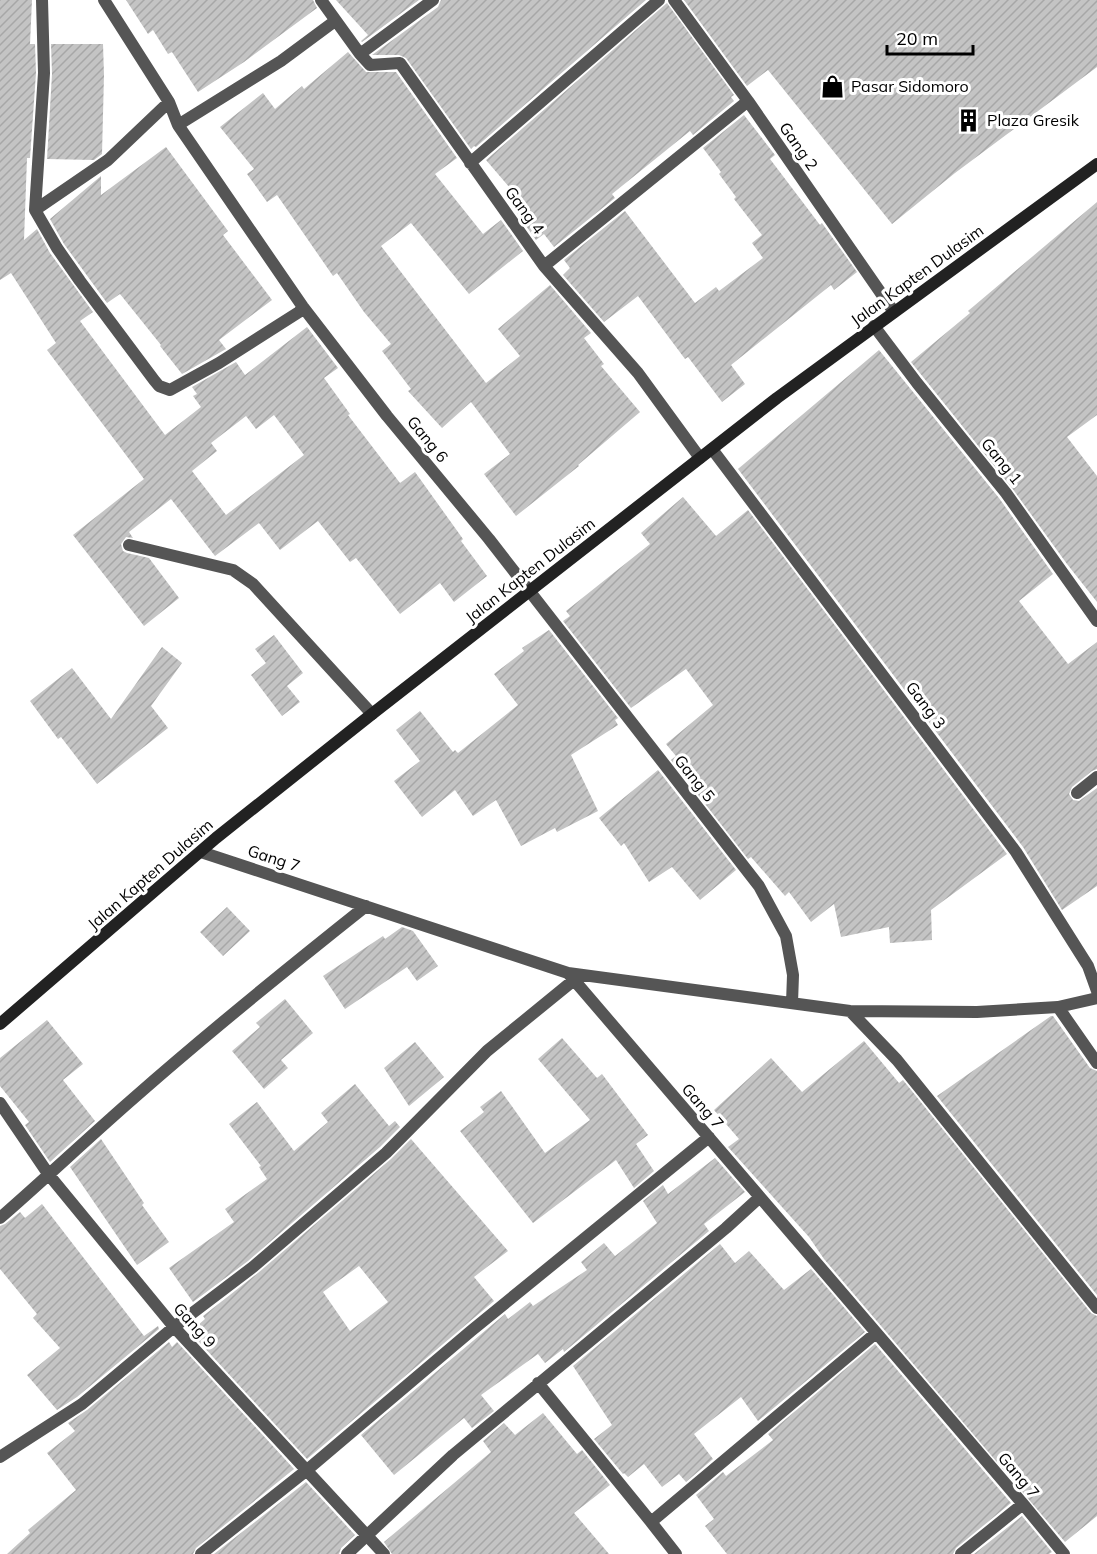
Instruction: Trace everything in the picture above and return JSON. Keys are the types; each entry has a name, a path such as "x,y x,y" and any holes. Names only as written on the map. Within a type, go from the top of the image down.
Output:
{"main road":[{"name":"Jalan Kapten Dulasim","path":"0,1024 201,852 372,714 777,398 1097,164"}],"street":[{"path":"42,0 44,73 35,210 80,282 154,380 170,390 219,363 303,307"},
{"name":"Gang 6","path":"104,0 169,102 178,125 303,307 387,416 489,539 529,592"},
{"path":"321,0 360,54 433,0"},
{"path":"470,163 659,0"},
{"name":"Gang 2","path":"674,0 748,101 894,312"},
{"path":"178,125 281,61 335,21"},
{"name":"Gang 4","path":"360,54 370,65 400,63 544,266 638,373 700,458"},
{"path":"544,266 748,101"},
{"path":"35,210 108,160 169,102"},
{"name":"Gang 1","path":"874,326 1006,493 1097,621"},
{"name":"Gang 3","path":"712,449 1016,852 1088,966 1097,991"},
{"path":"129,545 233,570 252,584 372,714"},
{"name":"Gang 5","path":"529,592 759,886 786,936 793,975 792,1003"},
{"path":"1077,793 1097,777"},
{"name":"Gang 7","path":"201,852 571,977 1064,1554"},
{"path":"0,1218 134,1097 243,1004 366,906"},
{"path":"0,1457 82,1404 174,1327 253,1267 386,1153 487,1051 571,977 850,1011 977,1012 1058,1007 1097,998"},
{"path":"1058,1007 1097,1063"},
{"path":"850,1011 897,1060 1097,1308"},
{"name":"Gang 9","path":"0,1103 49,1175 174,1327 384,1554"},
{"path":"201,1554 307,1470 709,1137"},
{"path":"347,1554 453,1455 726,1228 760,1197"},
{"path":"651,1521 876,1333"},
{"path":"538,1383 676,1554"},
{"path":"961,1554 1023,1504"}],"building":[{"path":"0,0 32,0 30,44 35,44 36,73 30,158 27,158 24,240 37,229 50,253 93,312 80,321 165,435 201,407 193,396 197,394 192,387 236,362 245,375 307,327 338,368 324,378 350,414 348,415 400,483 415,472 487,576 454,602 440,583 400,614 356,558 350,562 318,521 280,550 259,523 215,556 171,499 129,532 133,538 126,537 121,544 123,551 127,553 149,558 179,598 144,626 73,535 144,479 47,350 56,343 11,273 0,280","holes":["274,415 304,455 226,515 192,471 217,451 211,443 246,416 256,429"]},
{"path":"126,0 313,0 317,8 244,62 198,92 172,52 168,54 153,30 148,34"},
{"path":"336,0 419,0 362,42 368,35"},
{"path":"441,0 646,0 471,149 406,58 399,55 372,55 438,7"},
{"path":"684,0 1097,0 1097,67 955,173 892,224 768,70 747,86"},
{"path":"667,3 734,95 731,97 734,101 693,135 690,131 612,194 615,198 554,247 544,234 536,240 514,209 522,202 486,160"},
{"path":"51,44 103,44 102,154 94,160 47,159 52,74"},
{"path":"348,52 366,72 396,72 457,158 435,174 483,234 501,220 523,251 469,294 411,223 381,246 486,383 520,356 498,329 550,285 591,333 584,338 604,364 601,366 640,412 579,466 516,516 484,474 510,454 471,402 442,428 408,391 411,389 382,351 391,344 364,312 337,273 333,276 277,195 267,202 247,174 254,169 220,127 263,93 275,109 302,86 304,89"},
{"path":"744,115 775,155 770,159 820,225 822,223 857,272 834,290 831,285 731,365 745,384 722,402 688,357 685,359 638,296 604,322 563,275 570,268 564,260 625,211 695,303 716,287 719,291 763,258 752,243 762,235 734,199 736,197 719,174 721,172 703,148"},
{"path":"166,147 228,231 223,235 272,300 219,340 226,349 182,374 120,294 107,303 64,244 50,219 101,176 101,195"},
{"path":"1097,202 1097,415 1067,437 1097,476 1097,602 1012,488 911,362"},
{"path":"879,350 999,498 1053,574 1019,601 1068,664 1097,642 1097,769 1072,787 1069,794 1073,800 1079,801 1097,788 1097,886 1062,910 1023,847 738,469"},
{"path":"683,497 716,536 748,510 1007,854 931,910 932,940 890,943 889,927 841,937 834,904 811,922 789,892 785,896 751,857 748,859 671,760 676,756 666,744 713,705 686,669 631,708 563,621 570,616 566,611 650,544 641,533"},
{"path":"549,630 618,718 615,720 618,725 571,755 598,811 557,832 555,828 521,846 496,800 473,816 455,790 422,817 394,781 420,761 396,730 420,711 453,752 455,750 458,753 518,705 494,674 524,651 522,648"},
{"path":"274,635 303,673 287,686 300,702 282,716 251,675 266,663 255,649"},
{"path":"162,647 182,663 151,706 168,728 97,784 61,737 58,739 30,701 72,668 111,719"},
{"path":"658,770 736,870 700,900 672,867 649,882 624,843 621,846 599,818"},
{"path":"227,907 250,931 223,956 200,932"},
{"path":"402,927 413,931 438,966 417,981 407,967 345,1009 323,976 383,936 385,939"},
{"path":"285,999 313,1033 281,1060 288,1068 264,1089 232,1051 260,1027 256,1023"},
{"path":"1051,1016 1090,1068 1097,1071 1097,1295 937,1096"},
{"path":"47,1020 83,1064 63,1080 95,1121 50,1162 25,1125 29,1122 0,1086 0,1058"},
{"path":"562,1038 597,1078 602,1074 648,1135 636,1144 654,1171 634,1188 616,1160 533,1223 460,1131 484,1112 480,1107 501,1091 545,1153 590,1120 538,1059"},
{"path":"864,1041 899,1083 903,1080 1091,1313 1097,1316 1097,1516 1065,1542 824,1259 809,1237 728,1147 739,1139 714,1110 771,1058 802,1092"},
{"path":"415,1042 444,1077 409,1106 384,1068"},
{"path":"355,1084 389,1126 395,1121 400,1127 248,1261 193,1302 169,1268 234,1222 225,1209 267,1179 259,1167 261,1166 229,1124 257,1102 294,1151 328,1122 321,1113"},
{"path":"101,1139 144,1203 142,1205 169,1242 137,1265 70,1167"},
{"path":"411,1139 508,1251 474,1277 494,1301 307,1459 190,1332 205,1319 203,1316 258,1273 391,1159","holes":["359,1266 388,1302 350,1331 323,1292"]},
{"path":"715,1158 745,1192 704,1224 709,1231 564,1352 563,1349 545,1363 538,1354 481,1395 494,1411 472,1428 464,1418 394,1475 361,1435 505,1314 508,1319 530,1302 533,1306 587,1270 581,1262 604,1243 615,1256 657,1223 643,1201 663,1185 668,1194"},
{"path":"42,1204 144,1336 158,1326 159,1329 77,1397 57,1410 27,1375 60,1348 33,1318 37,1314 0,1269 0,1226 20,1212 25,1218"},
{"path":"720,1244 735,1263 749,1251 784,1290 811,1269 865,1332 758,1421 741,1397 694,1434 713,1459 686,1482 679,1474 662,1487 644,1464 628,1477 594,1439 612,1425 573,1366"},
{"path":"169,1342 172,1347 177,1342 294,1469 196,1548 193,1554 7,1554 30,1533 28,1530 76,1490 47,1453 75,1431 68,1423"},
{"path":"875,1344 1011,1503 956,1548 953,1554 727,1554 705,1526 714,1519 696,1495 723,1472 726,1476 773,1440 768,1434"},
{"path":"543,1413 577,1454 582,1450 610,1485 574,1513 609,1554 392,1554 384,1542 491,1452 483,1441 504,1423 515,1435"},
{"path":"306,1482 355,1535 341,1548 339,1554 214,1554"},
{"path":"1022,1516 1052,1552 1049,1554 974,1554"}],"place":[{"name":"Pasar Sidomoro","path":"833,86"},
{"name":"Plaza Gresik","path":"969,120"}]}
